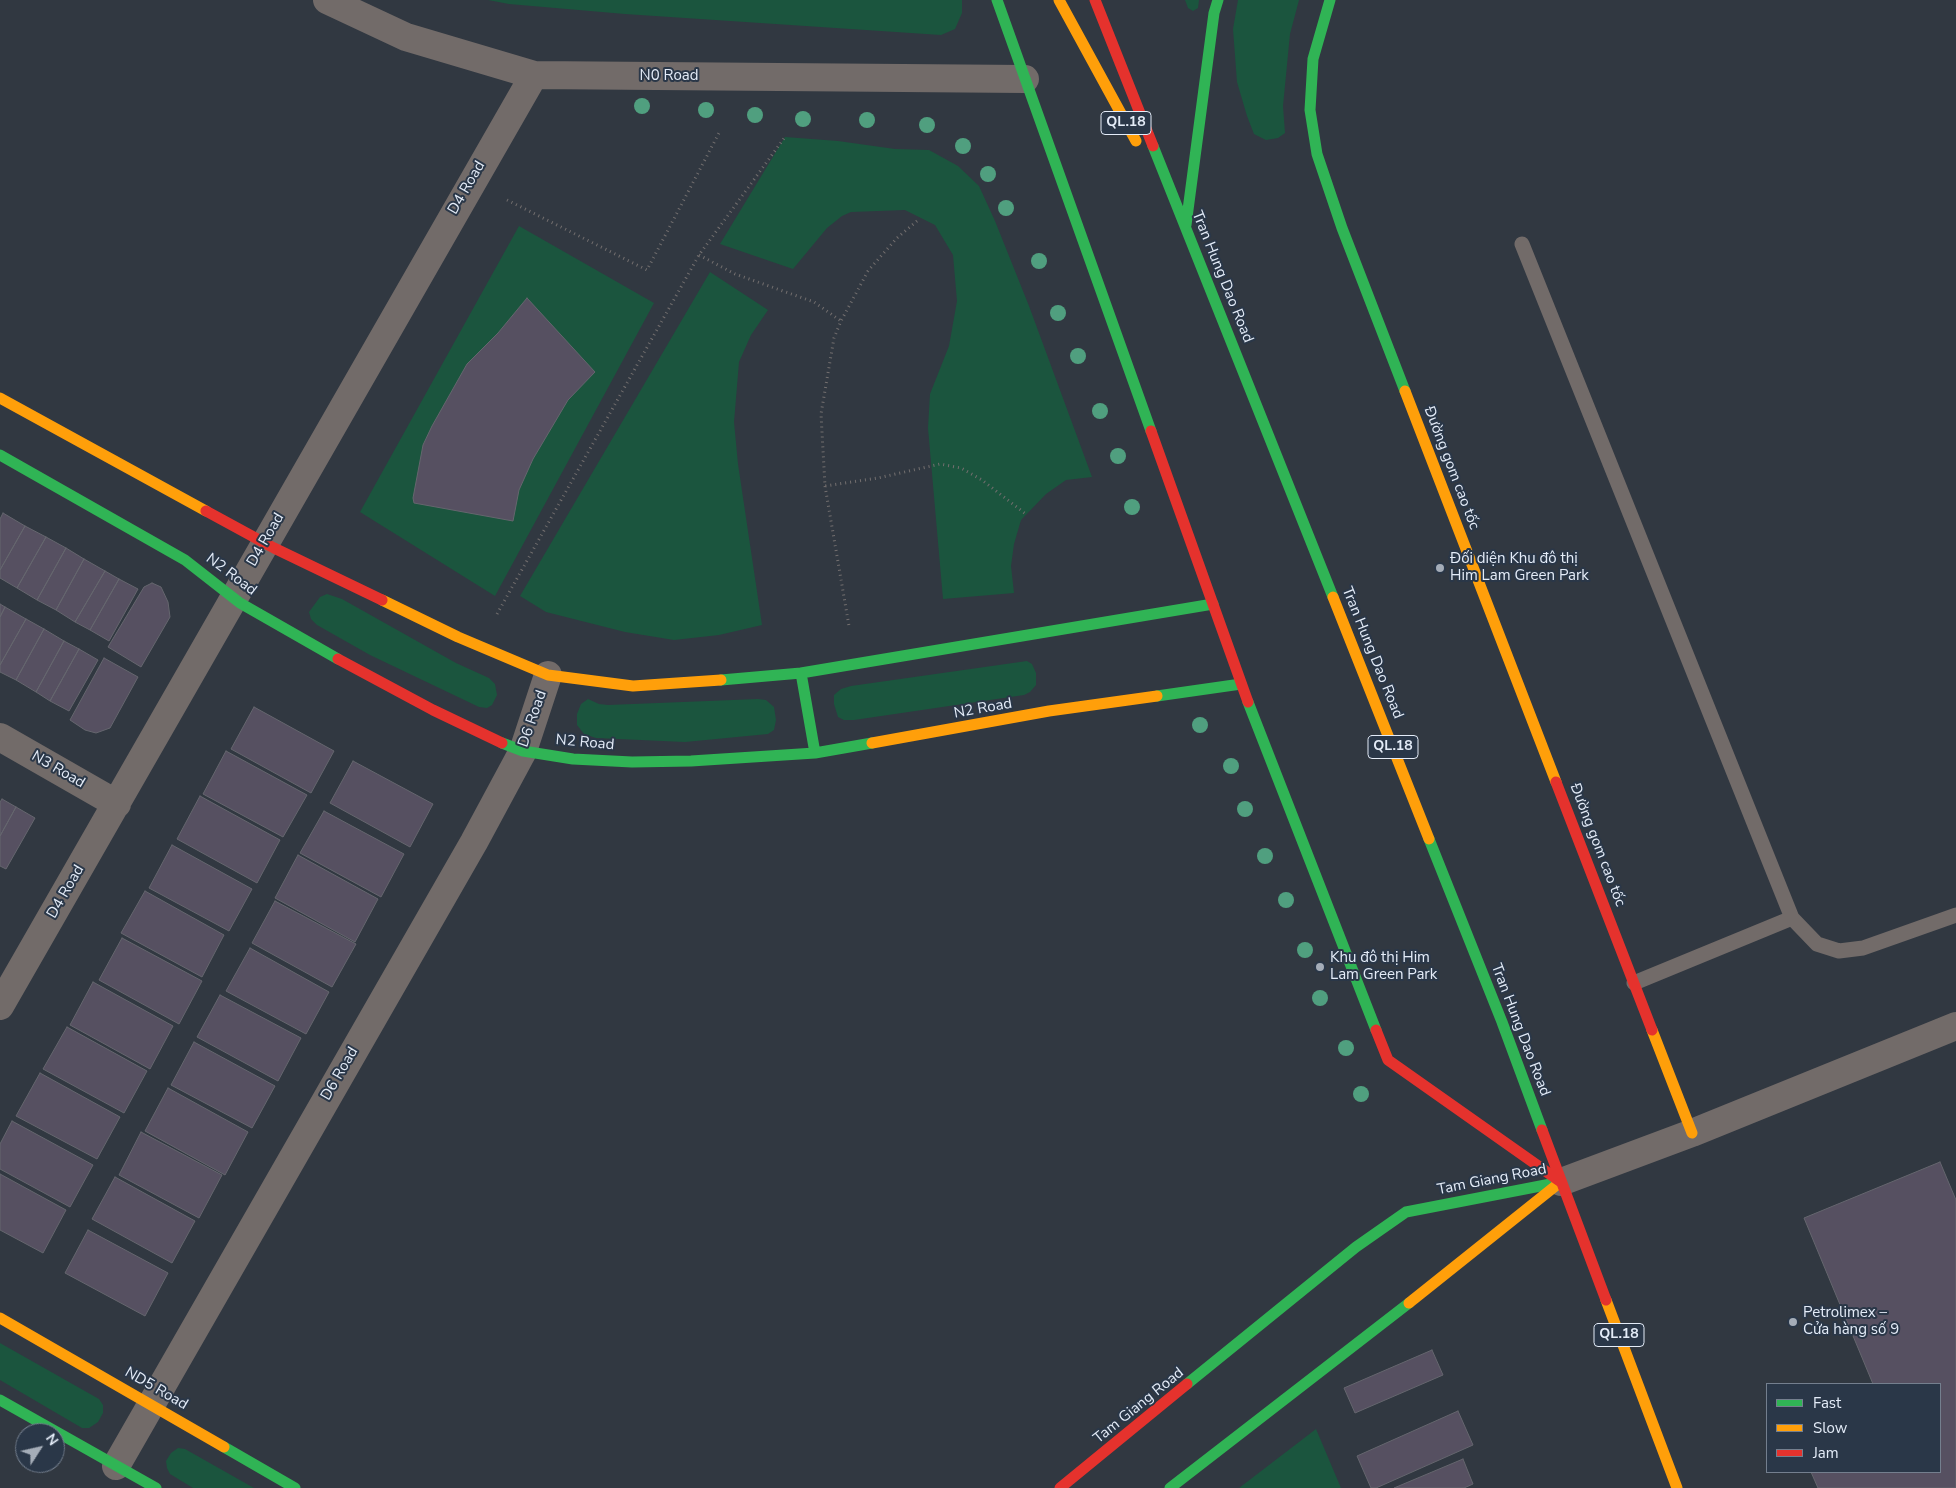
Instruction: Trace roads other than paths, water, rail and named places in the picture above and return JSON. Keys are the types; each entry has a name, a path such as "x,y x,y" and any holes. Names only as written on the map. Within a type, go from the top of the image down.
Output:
{"main road":[{"path":"996,0 1026,79 1241,684 1388,1060 1560,1182"},
{"name":"QL.18","path":"1059,0 1193,245"},
{"name":"Tran Hung Dao Road","path":"1095,0 1502,1022 1560,1182 1677,1488"},
{"path":"1185,227 1214,14 1218,0"},
{"name":"Đường gom cao tốc","path":"1330,0 1313,59 1310,110 1317,154 1342,228 1692,1134"},
{"path":"0,398 264,543 458,638 548,675 633,686 732,680 801,672 982,644 1213,604"},
{"name":"N2 Road","path":"0,455 185,560 232,598 285,630 488,738 523,751 573,759 632,762 691,761 815,753 1049,711 1241,684"},
{"path":"801,672 815,753"},
{"name":"Tam Giang Road","path":"1060,1488 1356,1247 1406,1212 1560,1182"},
{"name":"Tam Giang Road","path":"1170,1488 1442,1277 1560,1182"},
{"name":"ND5 Road","path":"0,1318 295,1488"},
{"path":"0,1400 156,1488"}],"street":[{"name":"N0 Road","path":"327,0 406,37 534,75 1026,79"},
{"name":"D4 Road","path":"0,1006 117,804 232,598 534,75"},
{"name":"D6 Road","path":"116,1466 469,850 523,751 548,675"},
{"name":"N3 Road","path":"0,737 117,804"},
{"path":"1560,1182 1692,1134 1956,1026"}],"lane":[{"path":"1522,244 1792,918 1817,944 1840,951 1863,948 1956,915"},
{"path":"1634,983 1792,918"}],"place":[{"name":"Đối diện Khu đô thị Him Lam Green Park","path":"1440,568"},
{"name":"Khu đô thị Him Lam Green Park","path":"1320,967"},
{"name":"Petrolimex – Cửa hàng số 9","path":"1793,1322"}]}
